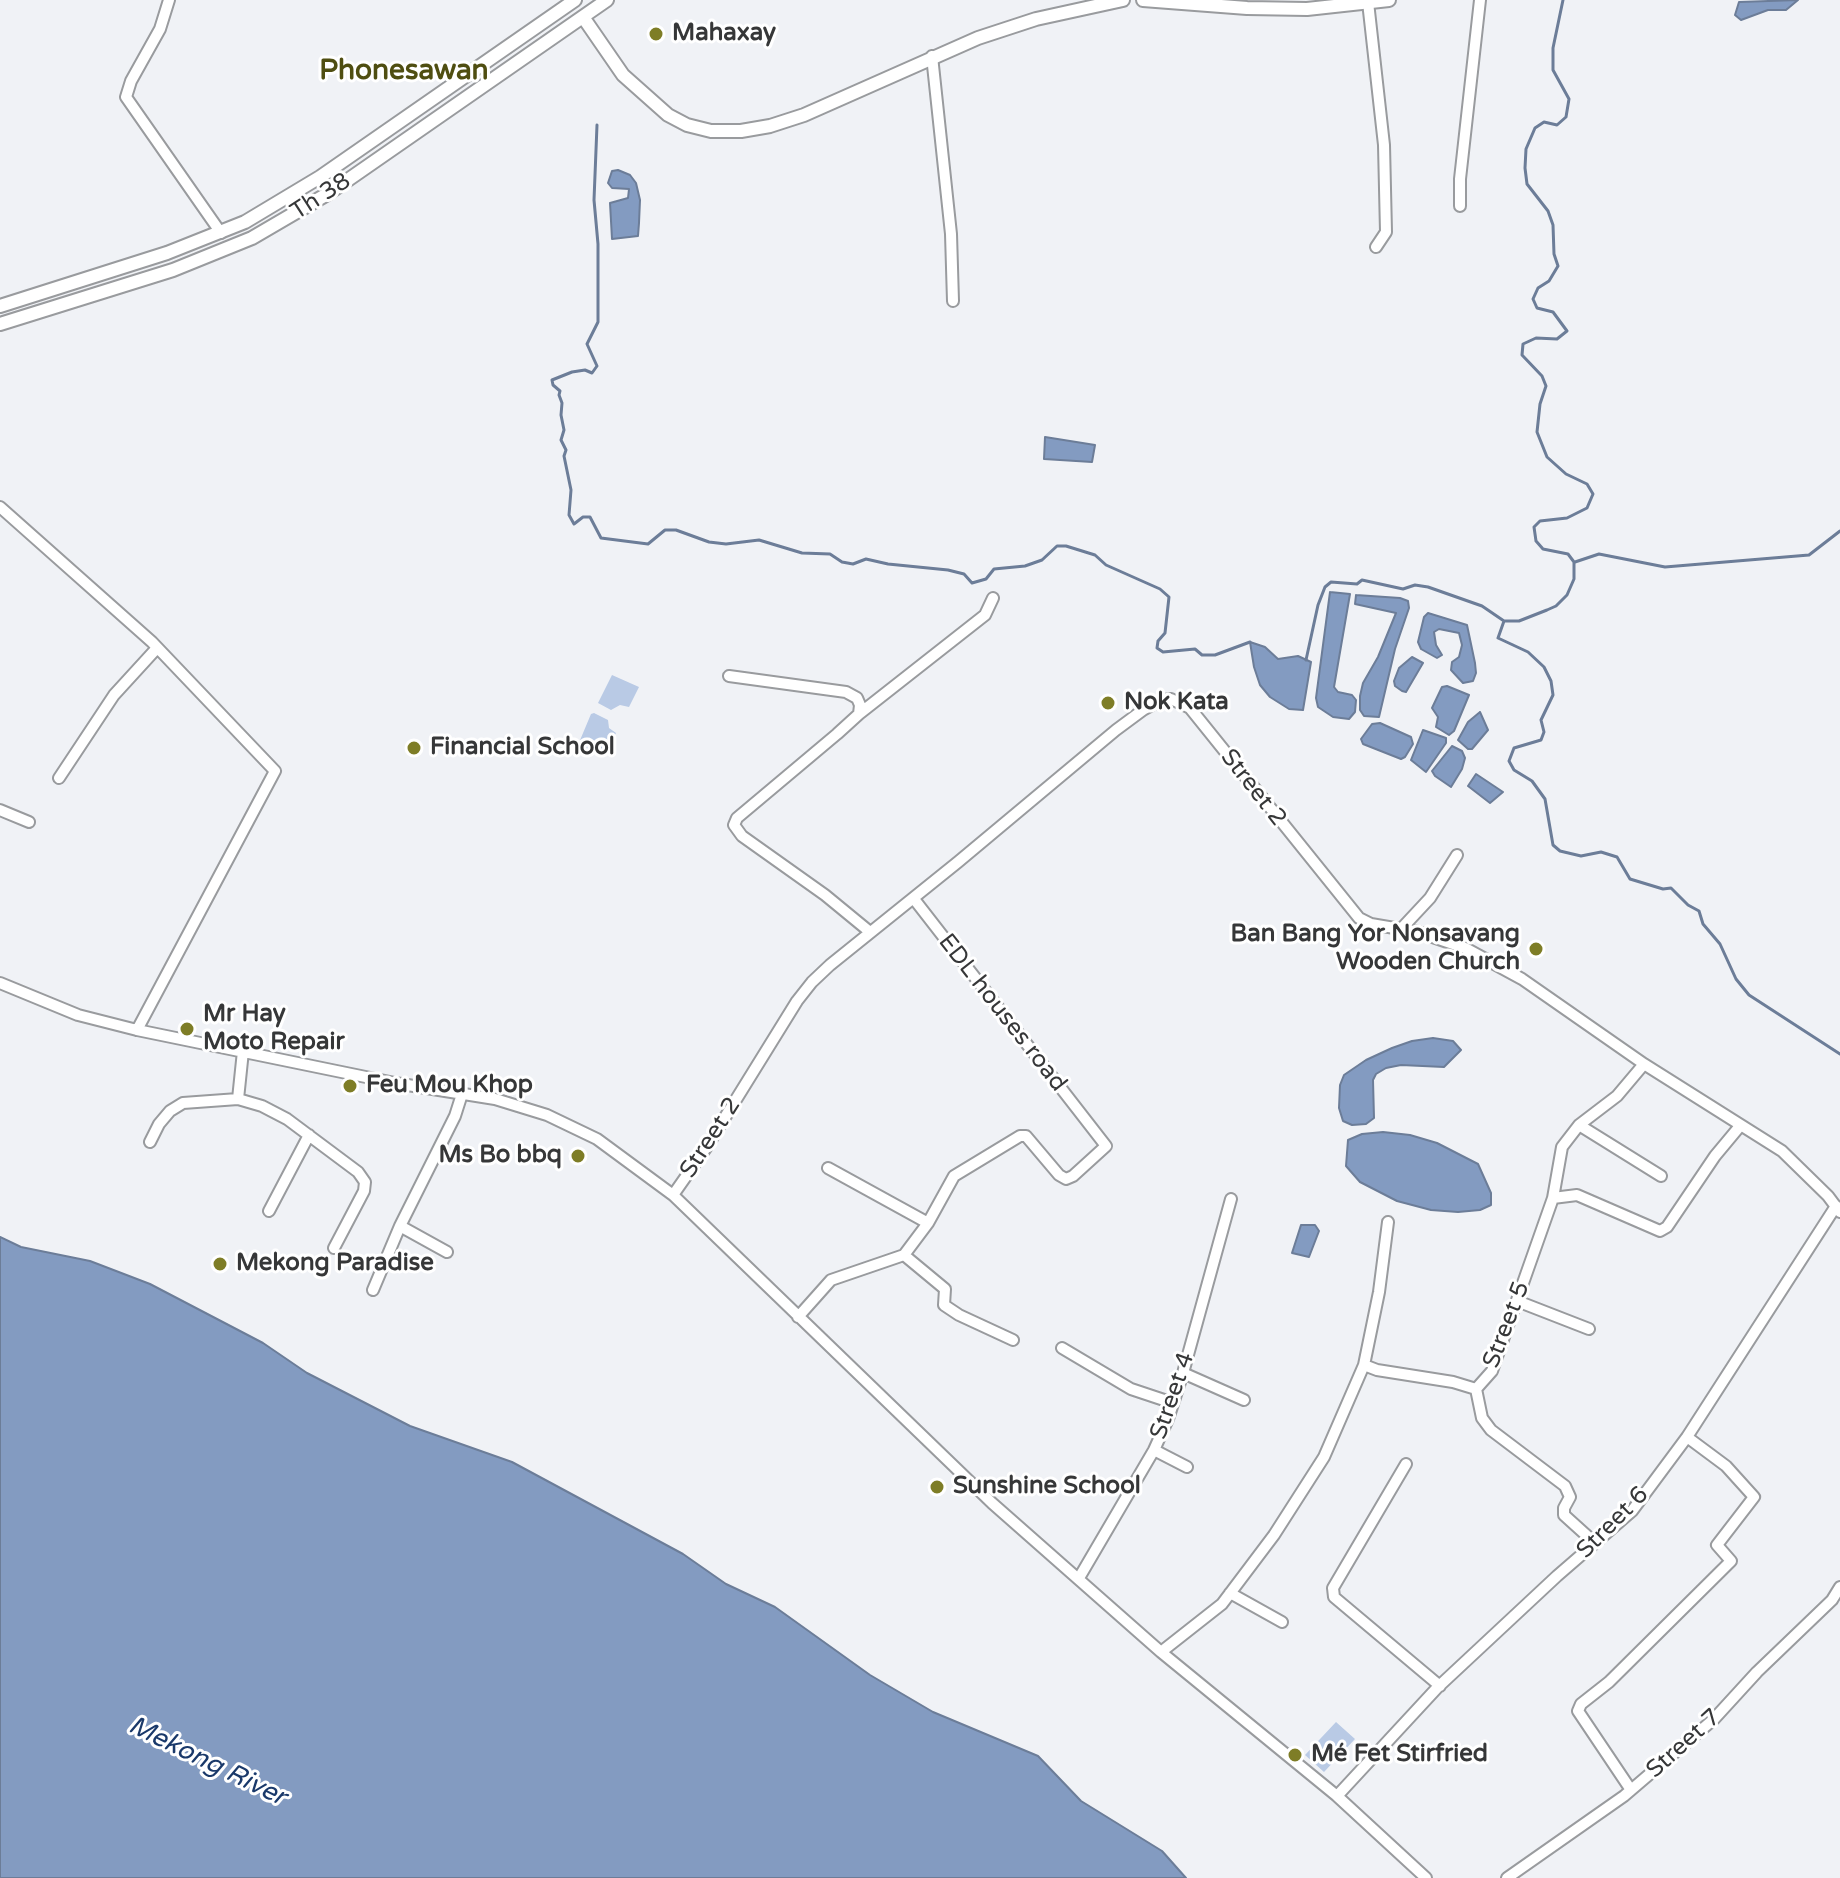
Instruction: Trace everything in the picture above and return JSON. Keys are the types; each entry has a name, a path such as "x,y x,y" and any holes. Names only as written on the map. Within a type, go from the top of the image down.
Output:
{"street":[{"path":"169,0 160,29 131,81 126,97 221,233"},
{"name":"Th 38","path":"0,324 173,270 252,238 329,193 607,0"},
{"path":"572,1 623,75 647,99 687,125 711,131 741,131 804,115 978,38 1036,19 1123,0"},
{"path":"1143,0 1307,9 1389,0"},
{"path":"1460,206 1460,179 1480,0"},
{"name":"Th 38","path":"0,306 221,233 245,222 320,177 572,1"},
{"path":"1360,2 1384,145 1386,232 1376,247"},
{"path":"932,56 951,234 953,301"},
{"path":"245,222 252,238"},
{"path":"0,507 157,648 275,771 137,1030"},
{"path":"870,932 825,895 742,836 734,825 737,818 859,714 985,615 993,598"},
{"path":"59,778 114,695 157,648"},
{"path":"729,676 846,692 857,698 859,714"},
{"name":"Street 2","path":"673,1195 706,1148 797,1001 830,965 1116,730 1143,710 1159,701 1171,699 1190,708 1359,918 1371,924 1402,928 1465,948 1495,963 1644,1064 1782,1151 1838,1209"},
{"path":"0,810 29,822"},
{"path":"1402,928 1430,898 1457,855"},
{"name":"EDL houses road","path":"914,899 1106,1146 1066,1179 1059,1175 1026,1136 1020,1136 954,1176 928,1223"},
{"path":"0,983 78,1015 137,1030 395,1083 495,1099 547,1115 597,1139 673,1195 992,1503 1161,1652 1337,1796 1426,1878"},
{"path":"238,1099 243,1051"},
{"name":"Street 5","path":"1364,1365 1476,1389 1492,1371 1517,1301 1553,1198 1562,1147 1579,1125 1617,1096 1644,1064"},
{"path":"373,1290 400,1226 455,1116 462,1094"},
{"path":"150,1142 164,1117 183,1103 238,1099 262,1106 309,1135 358,1172 365,1182 364,1191 334,1248"},
{"path":"1579,1125 1661,1176"},
{"path":"1553,1198 1577,1195 1660,1231 1667,1227 1715,1156 1740,1126"},
{"path":"269,1211 309,1135"},
{"path":"798,1317 831,1280 904,1255 928,1223 828,1168"},
{"name":"Street 4","path":"1079,1578 1154,1450 1173,1403 1231,1199"},
{"name":"Street 6","path":"1337,1796 1440,1686 1632,1511 1687,1437 1838,1209"},
{"path":"1161,1652 1222,1604 1274,1535 1324,1457 1364,1365 1379,1292 1388,1222"},
{"path":"400,1226 447,1252"},
{"path":"904,1255 945,1289 944,1305 1013,1340"},
{"path":"1517,1301 1589,1329"},
{"path":"1062,1348 1131,1389 1173,1403"},
{"path":"1183,1373 1244,1400"},
{"path":"1476,1389 1482,1418 1491,1430 1565,1486 1570,1497 1564,1515 1595,1543"},
{"path":"1631,1790 1578,1711 1581,1704 1618,1674 1731,1561 1717,1545 1754,1497 1726,1466 1687,1437"},
{"path":"1154,1450 1187,1467"},
{"path":"1406,1464 1333,1588 1334,1597 1440,1686"},
{"name":"Street 7","path":"1507,1878 1631,1790 1714,1719 1757,1672 1832,1600 1840,1587"},
{"path":"1230,1593 1282,1622"}],"shaded area":[{"path":"612,675 639,687 629,707 620,705 611,710 598,703"},
{"path":"594,713 608,720 609,728 616,733 603,757 578,745"},
{"path":"1336,1722 1355,1739 1324,1772 1305,1755"}],"water":[{"path":"1798,0 1786,10 1768,10 1741,20 1735,15 1739,2"},
{"path":"612,171 630,175 636,183 640,200 638,236 612,239 610,203 628,198 629,189 612,188 608,183"},
{"path":"1045,437 1095,445 1092,462 1044,459"},
{"path":"1330,592 1350,594 1334,687 1356,700 1355,712 1349,719 1333,717 1318,707 1316,698"},
{"path":"1356,595 1408,601 1409,608 1395,649 1379,717 1364,716 1360,710 1360,696 1363,683 1378,657 1396,613 1355,604"},
{"path":"1428,613 1467,625 1475,663 1473,681 1463,683 1451,670 1462,645 1459,633 1439,629 1434,632 1442,655 1437,658 1421,649 1418,642 1424,617"},
{"path":"1250,642 1265,647 1278,659 1298,656 1311,662 1303,710 1289,709 1270,697 1260,685"},
{"path":"1412,657 1423,663 1406,692 1395,686 1394,681 1399,668"},
{"path":"1442,687 1469,695 1454,731 1449,735 1436,727 1438,717 1432,708"},
{"path":"1480,712 1488,730 1472,749 1468,749 1458,740 1468,722"},
{"path":"1380,723 1411,737 1413,744 1405,757 1401,759 1363,744 1361,739 1372,724"},
{"path":"1423,730 1446,738 1446,743 1426,772 1411,760"},
{"path":"1452,746 1462,751 1465,758 1451,787 1432,771"},
{"path":"1476,774 1503,792 1490,803 1468,786"},
{"path":"1433,1038 1453,1041 1461,1050 1444,1067 1401,1065 1376,1074 1373,1080 1374,1118 1366,1124 1352,1125 1343,1121 1339,1108 1340,1085 1344,1075 1392,1048"},
{"path":"1383,1132 1410,1135 1437,1143 1478,1164 1491,1193 1491,1205 1480,1210 1458,1212 1431,1210 1397,1201 1360,1182 1346,1166 1348,1140 1362,1134"},
{"path":"1301,1225 1315,1225 1319,1231 1309,1257 1292,1253"},
{"name":"Mekong River","path":"0,1237 21,1247 90,1261 150,1284 263,1343 307,1373 410,1426 512,1462 683,1554 726,1584 775,1607 870,1675 933,1712 1038,1756 1081,1801 1162,1851 1186,1878 0,1878"}],"waterway":[{"path":"1563,0 1553,48 1553,70 1569,99 1566,117 1557,125 1544,122 1535,128 1526,149 1525,168 1527,184 1548,211 1553,225 1554,254 1558,266 1549,281 1538,288 1533,299 1537,308 1553,312 1567,331 1557,339 1536,338 1523,344 1522,355 1542,376 1546,386 1540,404 1537,432 1547,457 1566,474 1587,484 1593,494 1587,508 1567,518 1540,521 1534,527 1536,541 1543,549 1568,554 1574,562 1574,579 1567,595 1547,610 1519,621 1504,621 1498,638 1528,652 1544,667 1553,695 1541,720 1544,732 1541,740 1514,748 1509,761 1514,770 1532,781 1545,799 1553,845 1560,851 1581,856 1601,852 1617,857 1630,879 1663,889 1671,888 1699,911 1703,924 1720,944 1736,979 1749,995 1840,1054"},
{"path":"597,125 594,200 598,244 598,322 587,344 597,366 592,373 585,370 572,372 552,380 560,391 562,403 564,430 561,440 566,450 564,456 571,490 569,515 574,524 583,517 590,517 601,538 648,544 665,530 676,530 709,542 726,544 759,540 802,553 830,554 842,562 853,564 866,559 948,570 964,574 972,583 986,579 994,569 1025,566 1042,560 1057,546 1066,546 1095,555 1106,565 1160,589 1169,597 1165,633 1158,641 1157,648 1163,652 1195,649 1202,655 1215,655 1250,642"},
{"path":"1575,562 1599,554 1665,567 1809,555 1840,531"},
{"path":"1306,660 1318,605 1325,587 1331,582 1357,584 1362,580 1403,589 1415,585 1428,587 1482,606 1504,621"}],"place":[{"name":"Mahaxay","path":"656,34"},
{"name":"Nok Kata","path":"1108,703"},
{"name":"Financial School","path":"414,748"},
{"name":"Ban Bang Yor Nonsavang Wooden Church","path":"1536,949"},
{"name":"Mr Hay Moto Repair","path":"187,1029"},
{"name":"Feu Mou Khop","path":"350,1086"},
{"name":"Ms Bo bbq","path":"578,1156"},
{"name":"Mekong Paradise","path":"220,1264"},
{"name":"Sunshine School","path":"937,1487"},
{"name":"Mé Fet Stirfried","path":"1295,1755"}],"district":[{"name":"Phonesawan","path":"404,72"}]}
